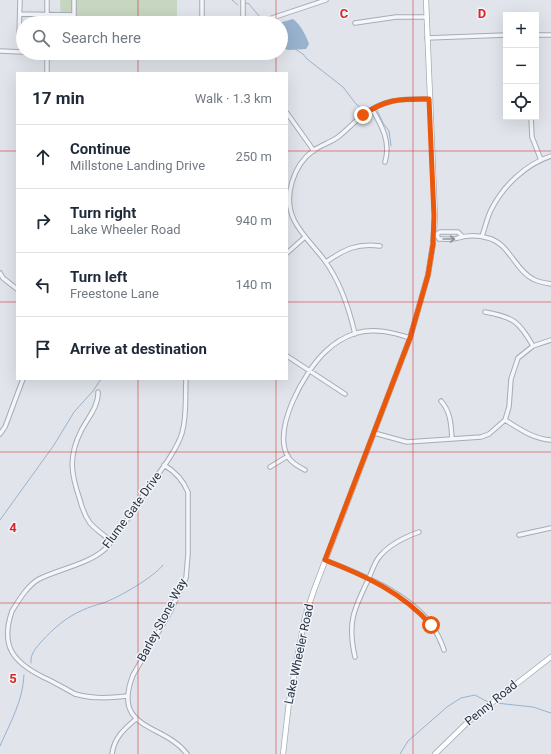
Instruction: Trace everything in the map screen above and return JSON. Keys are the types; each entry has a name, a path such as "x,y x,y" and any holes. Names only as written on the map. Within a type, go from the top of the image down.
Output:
{"street":[{"path":"20,0 20,14 74,15 74,0"},
{"path":"47,0 47,14"},
{"path":"202,0 202,16"},
{"path":"243,0 243,16"},
{"path":"278,16 326,0"},
{"name":"Lake Wheeler Road","path":"283,754 289,702 305,617 325,560 410,338 428,275 435,235 426,0"},
{"path":"355,23 396,17 426,18"},
{"path":"539,35 551,35"},
{"path":"427,38 503,36"},
{"path":"0,51 16,52"},
{"path":"47,60 47,72"},
{"path":"355,334 345,297 326,262 305,238 293,219 290,204 292,180 302,162 314,151 337,137 372,109 391,101 429,99"},
{"path":"372,109 382,125 386,137 387,156 385,162"},
{"path":"288,114 314,151"},
{"path":"531,120 532,137 541,160"},
{"path":"482,236 491,210 499,196 513,179 541,160 551,156"},
{"path":"462,236 458,232 440,232 435,235 439,239 457,239 462,236 482,236 496,241 504,247 518,266 532,279 551,284"},
{"path":"288,252 305,238"},
{"path":"326,262 347,249 365,245 380,246"},
{"path":"0,273 1,279 16,289"},
{"path":"485,312 500,314 511,318 519,325 533,346"},
{"path":"305,470 298,467 288,456 284,442 284,426 292,404 310,370 329,348 344,338 355,334 370,331 382,331 392,332 410,338"},
{"path":"374,433 407,442 481,437 489,434 505,420 509,407 511,379 518,358 533,346 551,340"},
{"path":"288,357 345,394"},
{"path":"0,434 5,427 23,380"},
{"name":"Flume Gate Drive","path":"127,696 91,698 75,694 18,663 8,651 3,638 5,624 8,617 32,585 47,575 96,555 104,550 111,541 164,465 179,440 184,420 186,380"},
{"path":"98,392 99,400 81,431 74,448 72,468 74,483 86,517 94,528 111,541"},
{"path":"440,401 445,406 451,419 452,439"},
{"path":"505,420 540,439 551,440"},
{"path":"270,467 288,456"},
{"name":"Barley Stone Way","path":"127,696 133,675 170,612 186,578 188,554 188,492 184,483 173,471 164,465"},
{"path":"519,535 551,528"},
{"path":"355,657 351,640 352,618 355,607 379,556 399,540 419,532"},
{"path":"325,560 369,578 403,599 425,617 439,637 444,650"},
{"name":"Penny Road","path":"435,754 471,719 551,657"},
{"path":"127,696 130,708 136,720 174,742 187,754"},
{"path":"112,754 114,742 118,736 127,726 136,720"}],"green space":[{"path":"60,0 177,0 177,16 61,16"}],"water":[{"path":"293,19 300,27 309,44 306,49 288,50 288,20"}],"waterway":[{"path":"232,0 238,5"},
{"path":"245,4 248,3 259,16"},
{"path":"295,49 343,87 360,107"},
{"path":"377,110 383,123 389,131 391,146"},
{"path":"0,520 54,445 74,412 93,391 100,380"},
{"path":"31,663 32,654 37,647 50,632 65,620 85,609 110,600 126,592 144,581 163,565"},
{"path":"0,746 19,703 24,675"},
{"path":"400,754 408,741 447,707 461,698 475,695 488,702"},
{"path":"496,703 533,707 551,713"}],"route":[{"path":"363,115 380,104 391,101 429,99 434,196 433,244 428,275 410,338 325,560 369,578 392,591 415,608 431,625"}]}
